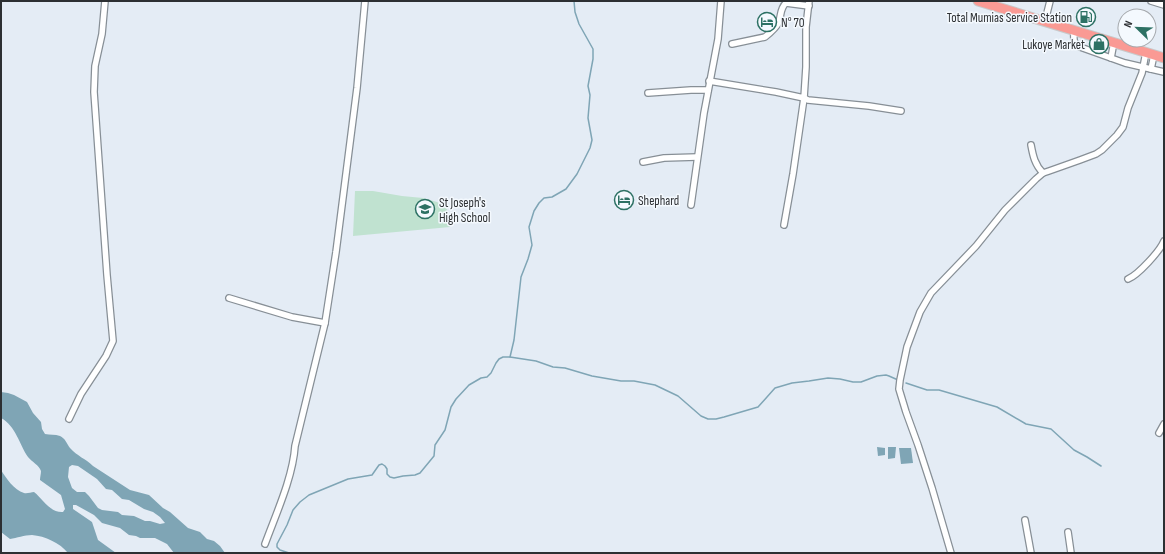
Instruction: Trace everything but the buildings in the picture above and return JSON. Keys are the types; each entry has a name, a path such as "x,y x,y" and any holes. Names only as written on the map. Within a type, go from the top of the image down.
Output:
{"highway":[{"path":"978,1 1164,58"}],"street":[{"path":"69,420 81,394 114,341 104,235 94,92 95,66 102,34 105,1"},
{"path":"265,544 289,476 325,323 351,137 365,1"},
{"path":"691,205 709,81 718,39 721,1"},
{"path":"1045,21 1050,1"},
{"path":"1151,1 1164,5"},
{"path":"732,44 765,37 769,34 779,21 784,4 809,4 806,27 804,98 784,225"},
{"path":"1074,30 1073,40 1075,44 1111,58 1164,72"},
{"path":"1111,58 1114,42"},
{"path":"951,553 918,445 900,394 899,386 907,347 920,312 931,293 976,246 1005,210 1043,173 1096,154 1117,135 1123,127 1128,108 1150,54"},
{"path":"1150,54 1151,68"},
{"path":"709,81 804,98 808,100 869,106 901,111"},
{"path":"648,93 708,90"},
{"path":"1031,145 1035,163 1043,173"},
{"path":"643,162 664,158 697,157"},
{"path":"1128,279 1136,274 1164,243"},
{"path":"229,298 292,317 325,323"},
{"path":"1159,433 1164,424"},
{"path":"1025,520 1031,553"},
{"path":"1068,532 1071,553"}],"green space":[{"path":"355,191 373,191 423,198 437,202 447,209 450,227 353,236"}],"water":[{"path":"1,392 14,395 27,402 33,413 41,422 42,429 45,434 62,437 73,451 93,466 130,490 149,495 188,528 200,532 207,539 214,541 225,553 174,553 167,544 155,538 140,538 129,535 120,528 102,523 94,515 76,505 73,505 73,509 92,522 98,540 116,553 68,553 57,543 47,538 32,535 10,539 1,532 1,470 5,477 20,491 25,493 34,492 50,508 58,512 63,512 65,509 61,495 40,480 40,469 28,457 14,430 1,418","holes":["72,465 78,466 97,479 106,489 112,490 122,499 129,500 144,509 153,512 165,523 160,524 145,521 134,516 122,515 118,512 98,508 85,492 77,492 72,488 68,477 69,467"]},
{"path":"877,447 885,448 885,455 878,456"},
{"path":"888,447 896,447 895,458 888,459"},
{"path":"899,448 911,448 913,463 901,464"}],"waterway":[{"path":"510,357 514,340 521,277 532,245 529,227 534,211 544,198 552,197 566,189 577,174 590,148 592,140 588,118 590,95 588,86 593,59 593,49 579,24 575,12 574,1"},
{"path":"289,553 280,550 277,547 277,544 293,510 300,502 309,495 348,479 372,475 379,465 382,464 387,469 387,474 394,478 420,473 434,456 435,445 445,430 451,407 456,399 469,385 481,378 487,377 499,359 503,357 536,361 553,367 565,368 592,376 655,385 678,396 701,416 708,419 716,419 758,407 775,388 792,383 828,378 861,382 877,376 886,375 898,380"},
{"path":"906,383 927,390 939,390 997,407 1026,424 1051,429 1074,450 1101,466"}],"place":[{"name":"Total Mumias Service Station","path":"1086,17"},
{"name":"N° 70","path":"767,22"},
{"name":"Lukoye Market","path":"1099,44"},
{"name":"Shephard","path":"624,200"},
{"name":"St Joseph's High School","path":"425,209"}]}
